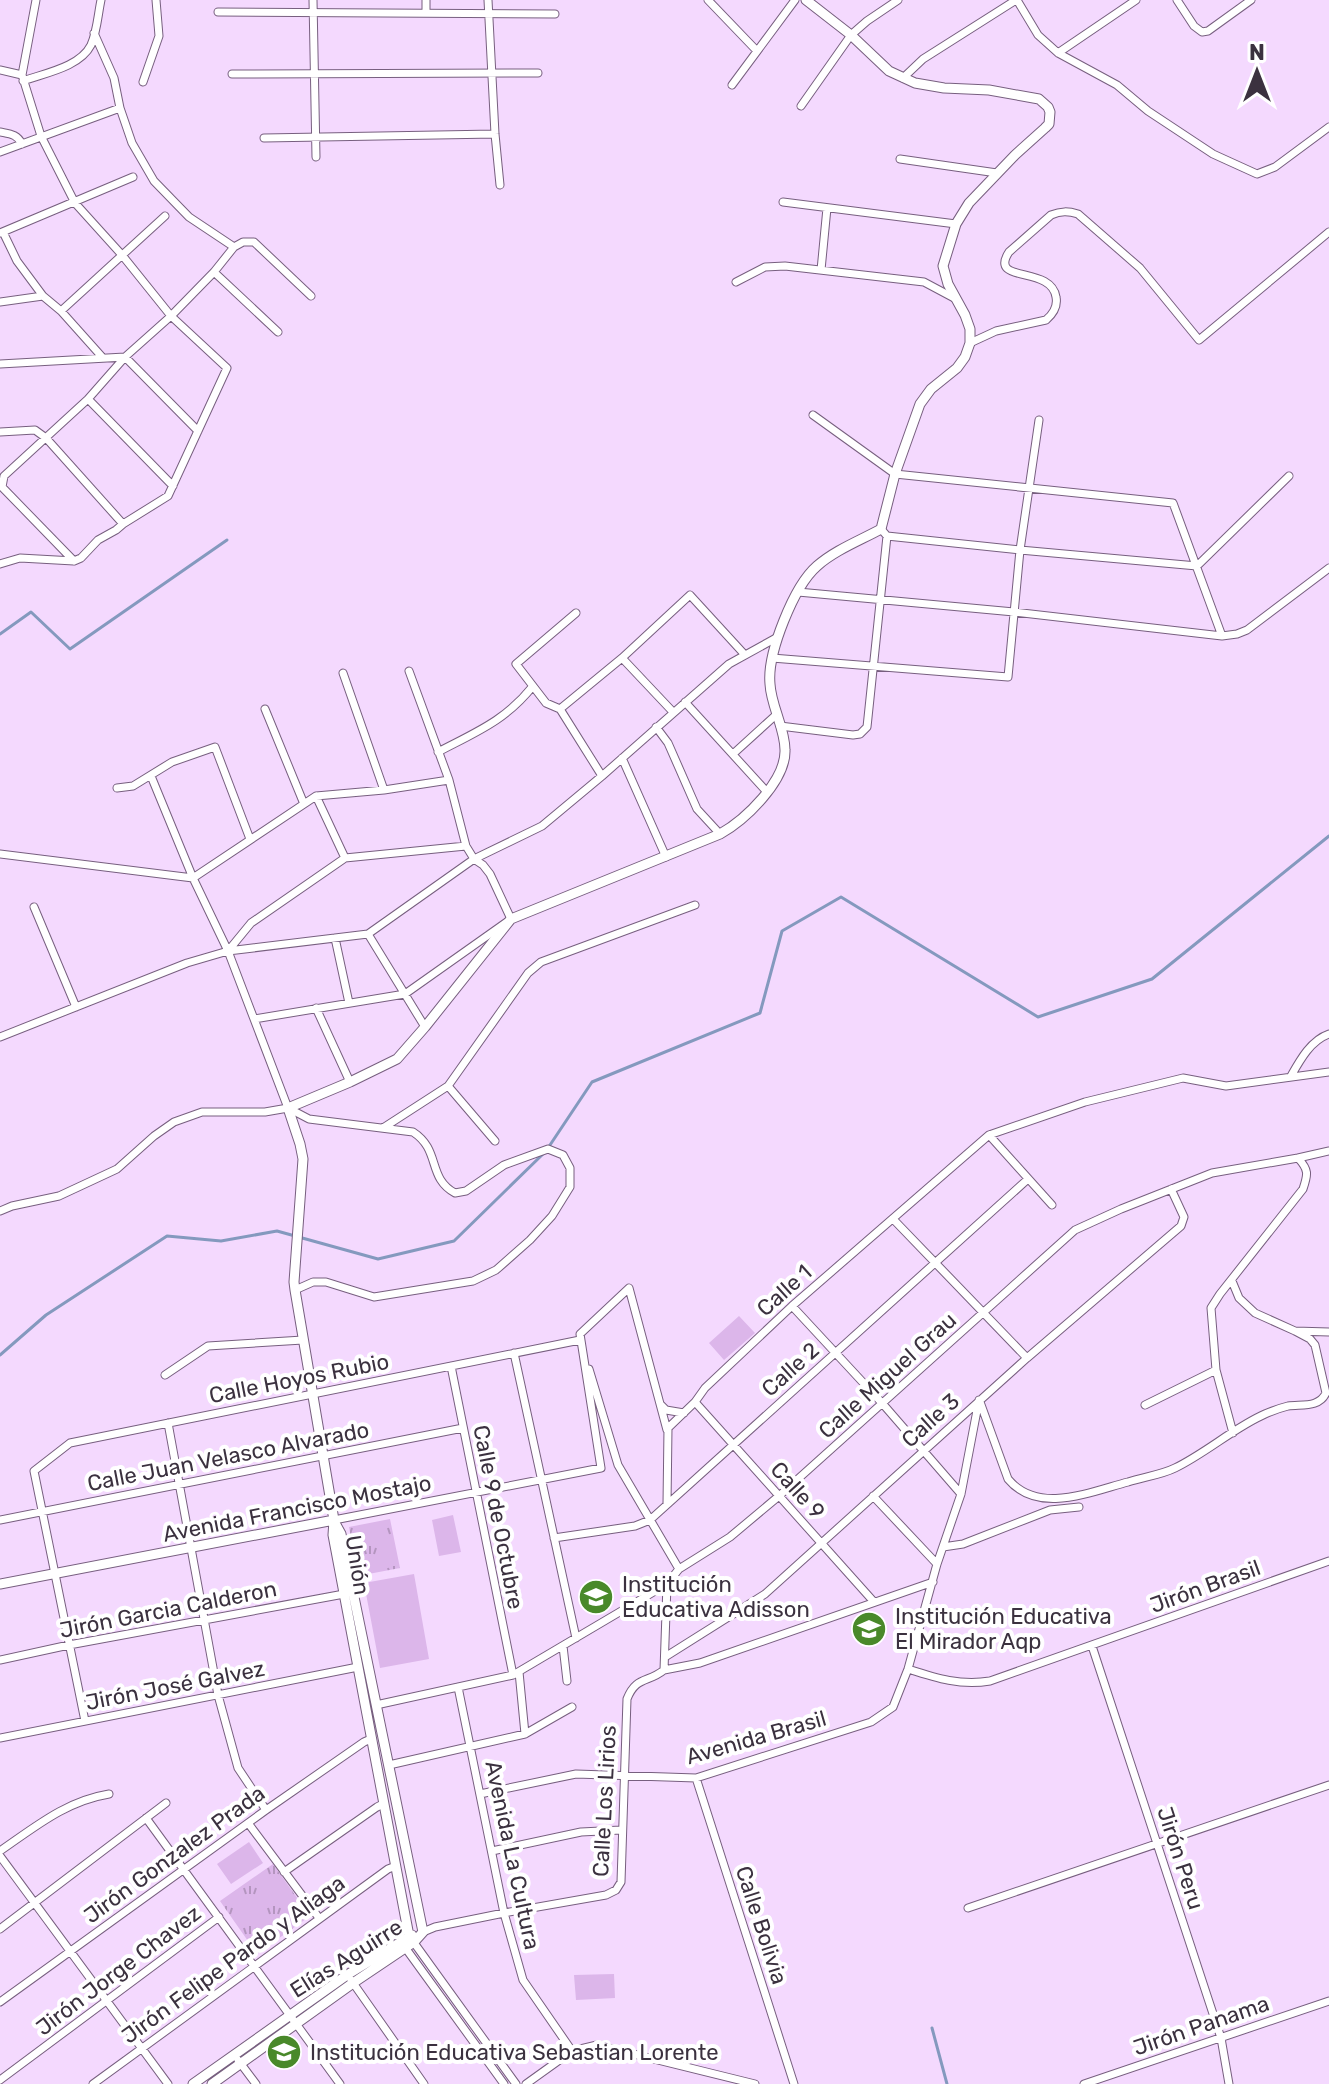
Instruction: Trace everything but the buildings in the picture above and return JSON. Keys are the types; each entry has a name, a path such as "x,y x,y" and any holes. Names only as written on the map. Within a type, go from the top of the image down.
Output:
{"street":[{"path":"0,564 20,558 74,561 98,540 168,496 227,368 171,316 75,203 41,136 23,78 36,0"},
{"path":"0,70 23,78 74,62 92,43 101,0"},
{"path":"143,82 159,36 156,0"},
{"path":"313,0 316,157"},
{"path":"426,0 426,13"},
{"path":"488,0 500,185"},
{"path":"708,0 757,51"},
{"path":"732,85 795,0"},
{"path":"780,726 853,735 860,734 867,727 881,600 884,532 895,474 920,404 931,389 957,368 970,343 970,329 948,284 944,257 956,224 969,203 1049,124 1050,112 1039,99 989,90 944,88 903,78 889,71 851,35 806,0"},
{"path":"801,106 851,35 898,0"},
{"path":"903,78 923,59 1017,0 1038,35 1058,53 1117,85 1148,111 1213,154 1257,174 1275,167 1329,127"},
{"path":"1058,53 1136,0"},
{"path":"1177,0 1196,29 1202,32 1208,31 1251,0"},
{"path":"218,12 555,14"},
{"path":"94,33 114,78 132,143 154,181 189,217 234,247"},
{"path":"232,74 538,73"},
{"path":"0,152 120,108"},
{"path":"0,132 14,135 22,144"},
{"path":"264,138 495,134"},
{"path":"900,159 997,173"},
{"path":"103,358 61,311 43,296 17,261 1,232 133,177"},
{"path":"783,202 956,224"},
{"path":"821,270 827,208"},
{"path":"970,343 996,331 1046,320 1052,315 1057,301 1052,286 1039,278 1012,273 1006,267 1005,259 1051,215 1060,212 1078,214 1140,268 1199,340 1329,232"},
{"path":"61,311 165,216"},
{"path":"74,561 2,487 4,476 88,399 125,357 214,272 234,247 243,242 254,242 311,296"},
{"path":"736,282 765,267 785,266 924,282 956,299"},
{"path":"214,272 278,332"},
{"path":"0,302 43,296"},
{"path":"0,364 125,357 198,431"},
{"path":"88,399 173,486"},
{"path":"813,415 895,474 1173,503 1222,636"},
{"path":"772,658 1008,677 1020,550 1039,420"},
{"path":"0,432 35,430 46,438 123,524"},
{"path":"254,1019 405,994 511,919 666,857 738,824 767,792 783,765 786,749 770,683 776,638 798,592 814,568 826,559 884,532 1020,550 1197,566 1289,476"},
{"path":"798,592 1014,612 1222,636 1247,630 1329,568"},
{"path":"560,709 622,658 690,595 745,655"},
{"path":"576,613 516,664 546,703 560,709 602,776"},
{"path":"0,1037 187,963 228,951 368,934 474,859 542,826 729,664 776,638"},
{"path":"622,658 673,712"},
{"path":"409,671 449,780 466,846 490,874 511,919"},
{"path":"343,673 384,790"},
{"path":"438,752 503,717 533,686"},
{"path":"685,702 767,792"},
{"path":"265,709 304,804"},
{"path":"733,754 777,714"},
{"path":"656,727 668,743 697,809 720,834"},
{"path":"117,788 133,786 172,762 215,747 250,839"},
{"path":"622,758 666,857"},
{"path":"151,776 193,878 228,951 302,1151 295,1290 334,1520"},
{"path":"0,854 193,878 316,796 449,780"},
{"path":"316,796 345,858"},
{"path":"228,951 251,923 345,858 466,846"},
{"path":"383,1128 448,1086 528,973 541,962 695,905"},
{"path":"34,907 76,1007"},
{"path":"0,1211 59,1196 117,1169 174,1122 202,1112 265,1112 288,1108 397,1059 511,919"},
{"path":"368,934 425,1027"},
{"path":"335,938 349,1003"},
{"path":"316,1008 350,1082"},
{"path":"1291,1076 1302,1057 1323,1035 1329,1034"},
{"path":"1052,1205 989,1135 1085,1102 1183,1078 1226,1086 1329,1072"},
{"path":"448,1086 495,1141"},
{"path":"288,1108 309,1119 413,1132 428,1146 438,1176 446,1188 455,1193 466,1191 504,1165 548,1149 563,1155 570,1168 570,1187 552,1216 496,1270 473,1281 374,1297 326,1282 313,1282 295,1290"},
{"name":"Calle 1","path":"667,1431 705,1388 792,1306 989,1135"},
{"name":"Calle Miguel Grau","path":"376,1705 516,1673 667,1584 679,1569 730,1537 779,1496 1075,1230 1212,1173 1329,1151"},
{"path":"1233,1433 1216,1370 1211,1308 1303,1189 1308,1176 1298,1158"},
{"name":"Calle 2","path":"554,1538 635,1526 650,1520 1028,1179"},
{"name":"Calle 3","path":"665,1657 765,1594 979,1400 1183,1224 1184,1217 1171,1189"},
{"path":"893,1219 1027,1358"},
{"path":"979,1400 1008,1479 1015,1488 1026,1494 1060,1499 1173,1469 1263,1414 1323,1399 1326,1393 1315,1345 1295,1331 1255,1313 1239,1298 1232,1281"},
{"path":"667,1504 667,1431 629,1288 585,1328 580,1340 618,1465 679,1569"},
{"path":"792,1306 961,1494"},
{"path":"1295,1331 1329,1332"},
{"path":"165,1375 208,1346 303,1340"},
{"name":"Calle Hoyos Rubio","path":"41,1512 34,1471 70,1443 580,1340"},
{"name":"Avenida Francisco Mostajo","path":"0,1584 601,1468 580,1340"},
{"path":"514,1353 576,1638"},
{"name":"Calle 9 de Octubre","path":"451,1366 516,1673 525,1734"},
{"path":"1145,1405 1216,1370"},
{"path":"908,1669 937,1564 961,1494 979,1400"},
{"name":"Calle 9","path":"695,1402 874,1602"},
{"path":"660,1404 666,1410 684,1413"},
{"path":"168,1423 218,1695 238,1768 266,1810"},
{"name":"Calle Juan Velasco Alvarado","path":"0,1520 463,1428"},
{"path":"873,1496 937,1564"},
{"path":"1044,1498 1050,1510"},
{"path":"943,1547 963,1544 1050,1510 1079,1507"},
{"path":"41,1512 85,1721"},
{"name":"Unión","path":"334,1520 333,1535 396,1866 407,1942"},
{"name":"Unión","path":"334,1520 341,1534 423,1932"},
{"name":"Jirón Brasil","path":"908,1669 948,1682 971,1684 990,1681 1329,1561"},
{"path":"667,1584 664,1670 700,1663 933,1582"},
{"name":"Jirón Garcia Calderon","path":"0,1660 344,1594"},
{"path":"563,1646 567,1681"},
{"name":"Jirón Peru","path":"1092,1646 1221,2038 1229,2084"},
{"name":"Jirón José Galvez","path":"0,1738 358,1667"},
{"name":"Avenida Brasil","path":"480,1794 576,1774 696,1778 871,1722 893,1707 908,1669"},
{"name":"Calle Los Lirios","path":"423,1932 504,1913 606,1895 616,1890 621,1882 627,1699 638,1681 664,1670"},
{"name":"Avenida La Cultura","path":"458,1687 504,1913 523,1980 572,2051"},
{"path":"389,1765 525,1734 572,1707"},
{"name":"Jirón Gonzalez Prada","path":"0,2002 266,1810 371,1739"},
{"name":"Calle Bolivia","path":"696,1778 794,2084"},
{"path":"968,1908 1329,1785"},
{"path":"109,1794 67,1806 0,1853 168,2084"},
{"path":"0,1929 166,1803"},
{"path":"284,1872 383,1804"},
{"path":"146,1818 340,2084"},
{"path":"248,1823 319,1918"},
{"path":"492,1851 581,1832 621,1830"},
{"name":"Jirón Felipe Pardo y Aliaga","path":"93,2084 319,1918 396,1866"},
{"name":"Jirón Jorge Chavez","path":"0,2080 219,1917"},
{"name":"Elías Aguirre","path":"212,2084 290,2015 423,1932"},
{"path":"407,1942 504,2084"},
{"path":"407,1942 516,2084"},
{"path":"350,1979 424,2084"},
{"name":"Elías Aguirre","path":"193,2084 297,2024 350,1979"},
{"name":"Jirón Panama","path":"1084,2084 1329,2001"},
{"path":"526,2084 572,2051 597,2045 750,2083"},
{"path":"238,2059 256,2084"}],"green space":[{"path":"739,1316 755,1333 724,1360 709,1343"},
{"path":"453,1515 461,1552 439,1556 432,1520"},
{"path":"390,1519 400,1568 358,1576 349,1527"},
{"path":"414,1574 429,1659 380,1668 364,1583"},
{"path":"249,1842 263,1863 231,1884 217,1864"},
{"path":"273,1864 310,1916 257,1954 220,1901"},
{"path":"614,1974 615,1998 576,2000 574,1975"}],"waterway":[{"path":"0,634 31,612 70,649 227,540"},
{"path":"548,1148 592,1082 760,1013 782,931 841,897 1038,1017 1152,979 1329,836"},
{"path":"0,1355 46,1315 167,1236 221,1241 277,1231 378,1259 454,1241 543,1154"},
{"path":"932,2028 947,2084"}],"place":[{"name":"Institución Educativa Adisson","path":"596,1597"},
{"name":"Institución Educativa El Mirador Aqp","path":"869,1629"},
{"name":"Institución Educativa Sebastian Lorente","path":"284,2052"}]}
